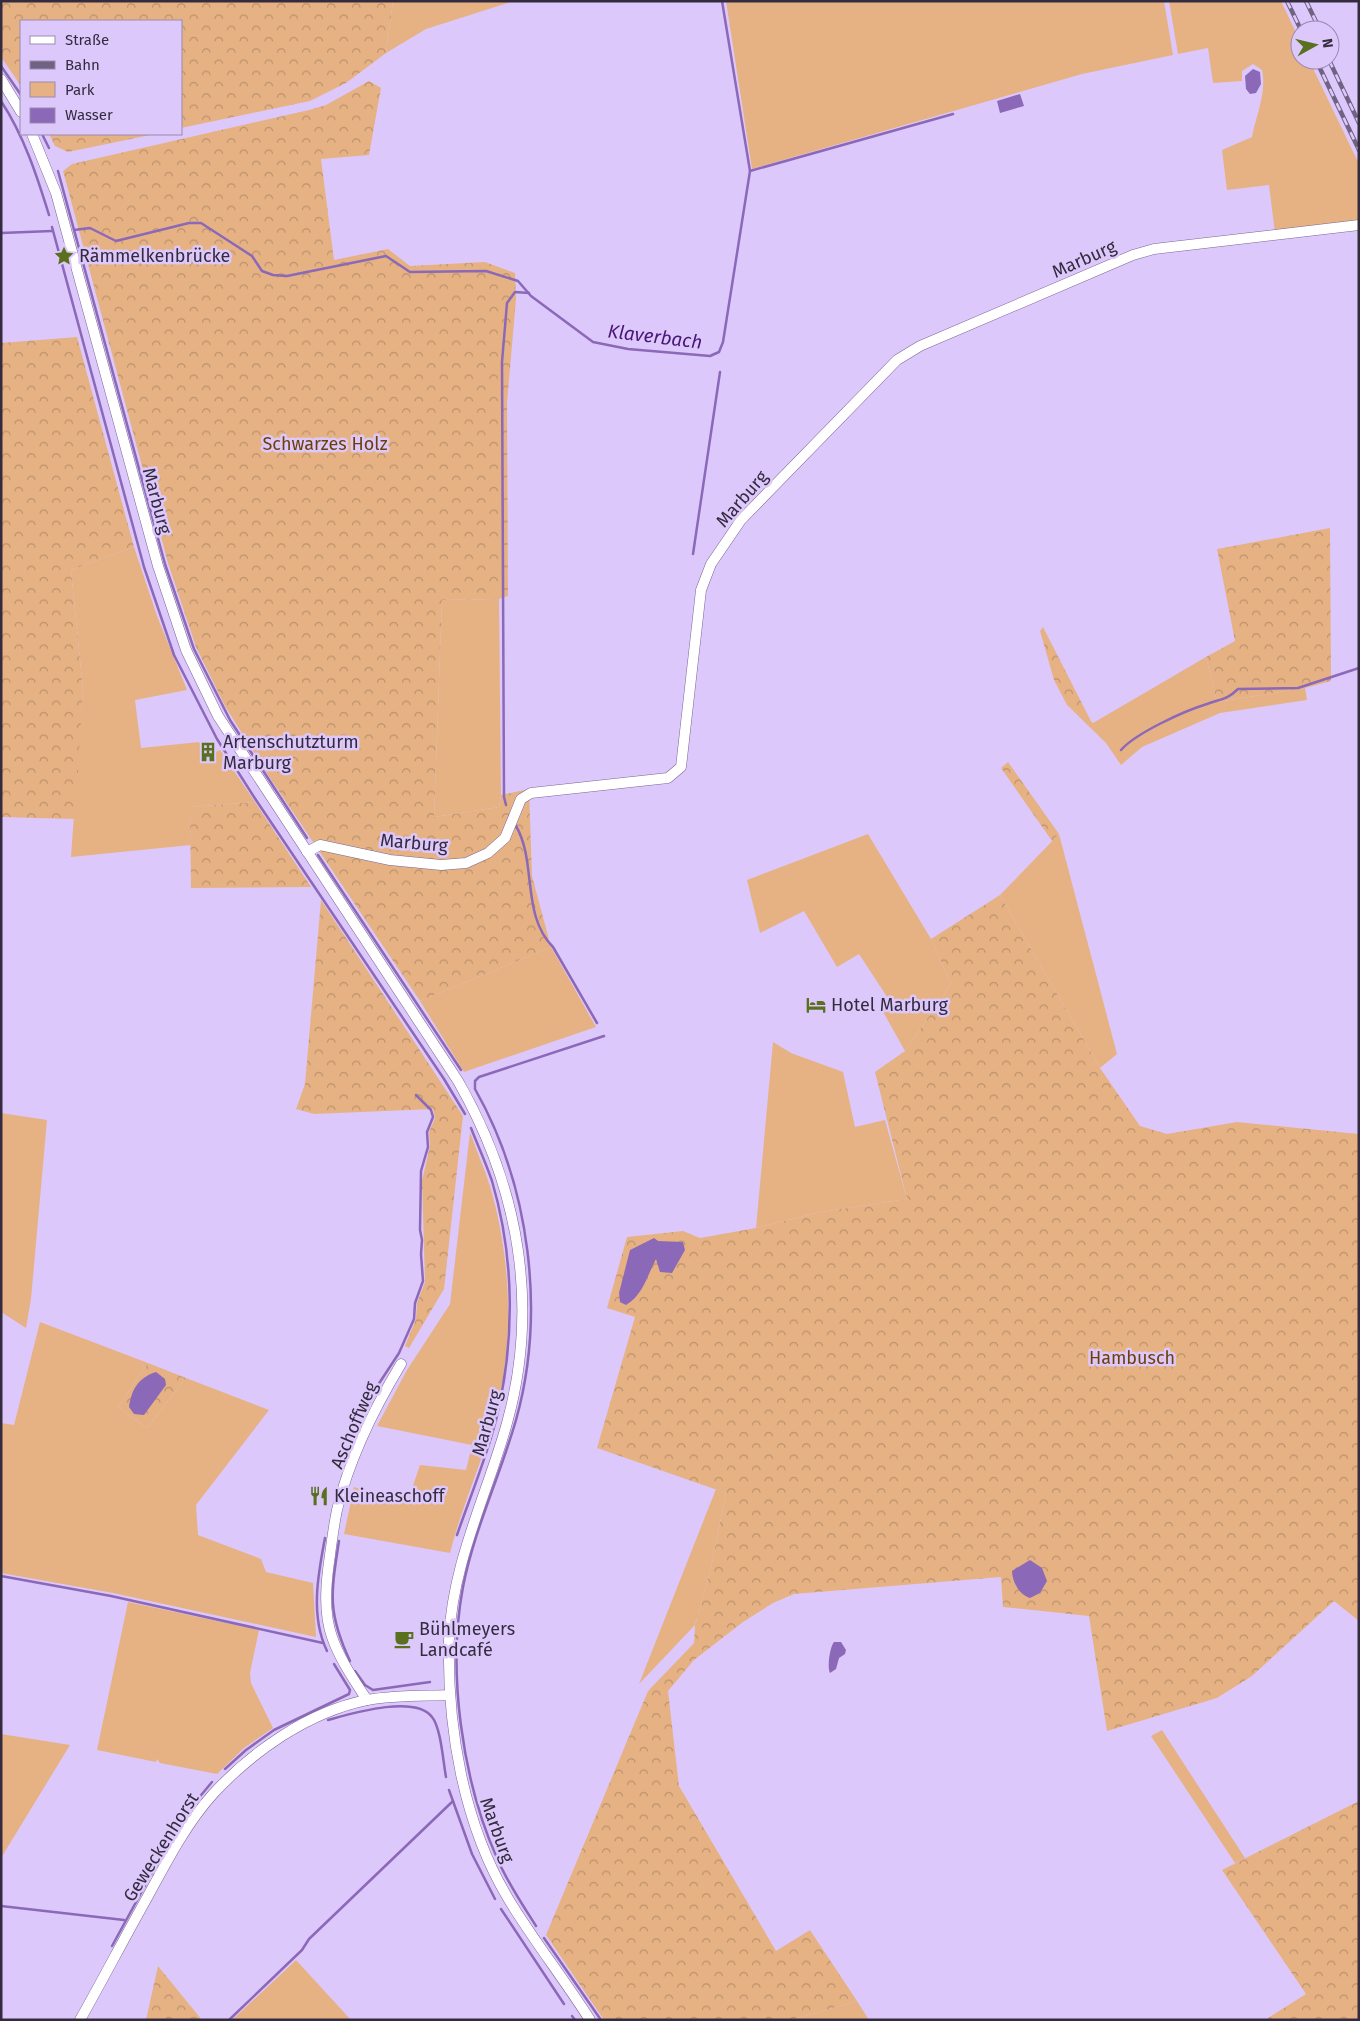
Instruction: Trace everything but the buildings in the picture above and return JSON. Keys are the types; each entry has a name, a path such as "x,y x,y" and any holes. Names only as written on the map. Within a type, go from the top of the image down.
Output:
{"street":[{"path":"1,79 20,110"},
{"name":"Marburg","path":"32,135 56,193 158,566 186,650 218,716 458,1081 477,1114 499,1165 513,1219 520,1266 522,1316 519,1361 507,1423 468,1539 455,1589 449,1638 450,1695 465,1789 476,1827 490,1862 508,1898 590,2020"},
{"name":"Marburg","path":"307,852 320,845 390,860 441,865 466,863 488,853 505,838 522,799 531,793 668,778 681,767 701,590 711,564 742,520 898,360 920,346 1133,255 1154,250 1359,225"},
{"name":"Aschoffweg","path":"367,1700 342,1660 331,1636 326,1610 326,1581 337,1509 361,1441 385,1390 401,1364"},
{"name":"Geweckenhorst","path":"80,2020 164,1867 188,1828 213,1794 244,1765 275,1741 310,1720 367,1700 450,1695"}],"green space":[{"path":"1,1 393,1 386,53 346,83 310,101 182,128 182,20 20,20 20,85 1,57"},
{"path":"393,1 514,1 426,29 386,53"},
{"path":"726,1 1164,1 1173,55 1082,74 752,169"},
{"path":"1169,1 1281,1 1290,20 1290,70 1314,70 1359,164 1359,222 1275,233 1269,185 1227,190 1222,150 1252,137 1262,95 1262,70 1253,64 1242,71 1242,81 1213,83 1208,48 1178,54"},
{"name":"Schwarzes Holz","path":"369,81 381,88 369,155 321,159 334,260 388,249 410,266 485,262 515,273 516,299 507,403 508,596 499,599 442,600 434,817 499,807 501,795 529,789 532,876 551,947 420,1001 268,775 225,706 196,647 168,563 63,171 72,164 326,105"},
{"path":"50,135 150,135 68,152 55,146"},
{"path":"77,337 134,547 71,570 83,690 75,819 1,817 1,343"},
{"path":"1330,528 1331,681 1305,688 1217,702 1206,657 1235,641 1217,549"},
{"path":"134,547 157,616 187,690 135,700 141,748 199,742 207,756 220,750 255,802 190,807 191,845 71,857 83,690 71,570"},
{"path":"499,599 501,795 499,807 434,817 442,600"},
{"path":"1043,627 1092,723 1067,705 1054,680 1040,631"},
{"path":"1206,657 1217,702 1305,688 1307,700 1220,713 1142,747 1121,765 1106,743 1067,705 1093,723"},
{"path":"1008,762 1059,834 1052,841 1001,768"},
{"path":"255,802 311,887 191,888 190,807"},
{"path":"868,834 931,939 951,984 905,1051 882,1010 891,1003 859,954 837,967 804,911 760,933 747,880"},
{"path":"1059,834 1117,1054 1100,1068 1000,895"},
{"name":"Hambusch","path":"1000,895 1100,1068 1140,1126 1167,1134 1237,1122 1359,1134 1359,1621 1334,1601 1252,1676 1217,1698 1107,1731 1089,1616 1003,1607 1001,1577 794,1594 773,1603 743,1622 694,1660 668,1691 679,1786 776,1951 810,1930 857,2001 791,2020 604,2020 546,1935 648,1691 694,1643 695,1625 711,1568 726,1493 597,1448 635,1317 607,1308 627,1237 683,1231 700,1238 756,1228 821,1212 907,1199 875,1072 905,1051 951,984 931,939"},
{"path":"321,900 463,1116 444,1289 409,1348 405,1346 416,1319 417,1303 425,1282 422,1181 430,1146 429,1132 435,1118 433,1109 314,1114 296,1109 305,1084"},
{"path":"551,947 596,1027 464,1072 420,1001"},
{"path":"773,1042 791,1053 843,1072 855,1127 885,1120 907,1199 821,1212 756,1228"},
{"path":"1,1113 47,1120 31,1299 26,1328 1,1312"},
{"path":"470,1132 490,1186 503,1244 508,1304 508,1334 500,1394 493,1423 450,1553 344,1534 354,1487 407,1503 420,1465 466,1470 472,1445 377,1426 407,1370 450,1304"},
{"path":"40,1322 148,1363 118,1407 147,1428 186,1378 269,1410 196,1505 198,1535 261,1559 266,1572 313,1583 316,1637 113,1593 1,1573 1,1423 14,1425"},
{"path":"148,1363 186,1378 147,1428 118,1407"},
{"path":"716,1489 726,1493 711,1568 695,1625 639,1684"},
{"path":"128,1602 259,1630 250,1673 251,1683 273,1728 244,1748 217,1774 160,1763 157,1759 156,1762 97,1750"},
{"path":"1162,1730 1245,1858 1235,1863 1151,1736"},
{"path":"1,1734 70,1745 1,1858"},
{"path":"1359,1801 1359,2020 1265,2020 1306,1994 1222,1870"},
{"path":"296,1960 351,2020 232,2020"},
{"path":"158,1966 202,2020 146,2020"},
{"path":"857,2001 869,2020 791,2020"}],"water":[{"path":"1253,69 1260,72 1261,84 1256,93 1250,94 1246,89 1245,76"},
{"path":"1020,94 1024,106 1000,113 997,101"},
{"path":"654,1238 658,1241 683,1242 685,1250 672,1273 660,1272 656,1259 641,1291 626,1305 620,1302 619,1293 630,1250"},
{"path":"156,1372 165,1379 166,1385 144,1415 134,1414 129,1407 134,1390 145,1377"},
{"path":"1030,1560 1042,1568 1047,1581 1040,1593 1030,1598 1017,1587 1012,1571"},
{"path":"834,1642 841,1642 846,1650 845,1654 839,1658 836,1669 830,1673 829,1657"}],"waterway":[{"name":"Klaverbach","path":"74,230 90,228 116,241 189,223 201,223 252,256 262,271 273,275 287,276 386,256 410,272 486,271 518,281 531,296 593,342 628,349 710,356 719,352 723,342 750,171 722,1"},
{"path":"1,66 20,94"},
{"path":"1,101 23,142 35,171 49,215"},
{"path":"750,171 953,114"},
{"path":"42,135 49,148"},
{"path":"58,171 165,564 194,649 230,720 307,838"},
{"path":"52,227 144,567 174,655 217,739 444,1079 465,1114"},
{"path":"1,233 52,231"},
{"path":"506,805 504,797 502,362 507,303 515,292 529,293"},
{"path":"693,554 720,372"},
{"path":"1121,750 1128,743 1161,723 1197,707 1227,697 1238,689 1298,688 1359,668"},
{"path":"516,826 526,856 537,920 543,934 553,947 597,1023"},
{"path":"318,855 461,1070"},
{"path":"536,1926 505,1876 485,1827 467,1760 457,1689 458,1620 463,1587 480,1524 516,1420 525,1379 530,1337 531,1294 520,1208 509,1167 494,1127 475,1089 475,1081 479,1077 604,1036"},
{"path":"357,1431 376,1388 399,1353 414,1319 415,1303 423,1281 420,1230 421,1171 428,1147 427,1132 433,1117 431,1110 416,1095"},
{"path":"457,1535 483,1464 496,1420 507,1361 509,1331 510,1300 508,1270 500,1210 485,1161 471,1128"},
{"path":"325,1538 318,1580 317,1609 322,1638 327,1651"},
{"path":"339,1541 333,1589 334,1615 337,1629 350,1661"},
{"path":"1,1576 111,1596 323,1643"},
{"path":"225,1769 246,1750 274,1730 349,1694 350,1690 334,1664"},
{"path":"355,1671 365,1685 373,1690 430,1682"},
{"path":"328,1720 366,1710 397,1706 424,1710 432,1717 438,1729 446,1777"},
{"path":"112,1946 182,1818 212,1782"},
{"path":"449,1790 472,1854 495,1899"},
{"path":"229,2020 302,1950 309,1939 453,1801"},
{"path":"1,1906 124,1920"},
{"path":"501,1909 564,2004"},
{"path":"544,1938 601,2020"},
{"path":"572,2016 575,2020"}],"railway":[{"path":"1287,1 1296,20"},
{"path":"1306,1 1315,20"},
{"path":"1321,70 1359,150"},
{"path":"1334,70 1359,123"}],"place":[{"name":"Rämmelkenbrücke","path":"64,256"},
{"name":"Artenschutzturm Marburg","path":"208,752"},
{"name":"Hotel Marburg","path":"816,1005"},
{"name":"Kleineaschoff","path":"319,1496"},
{"name":"Bühlmeyers Landcafé","path":"404,1639"}]}
